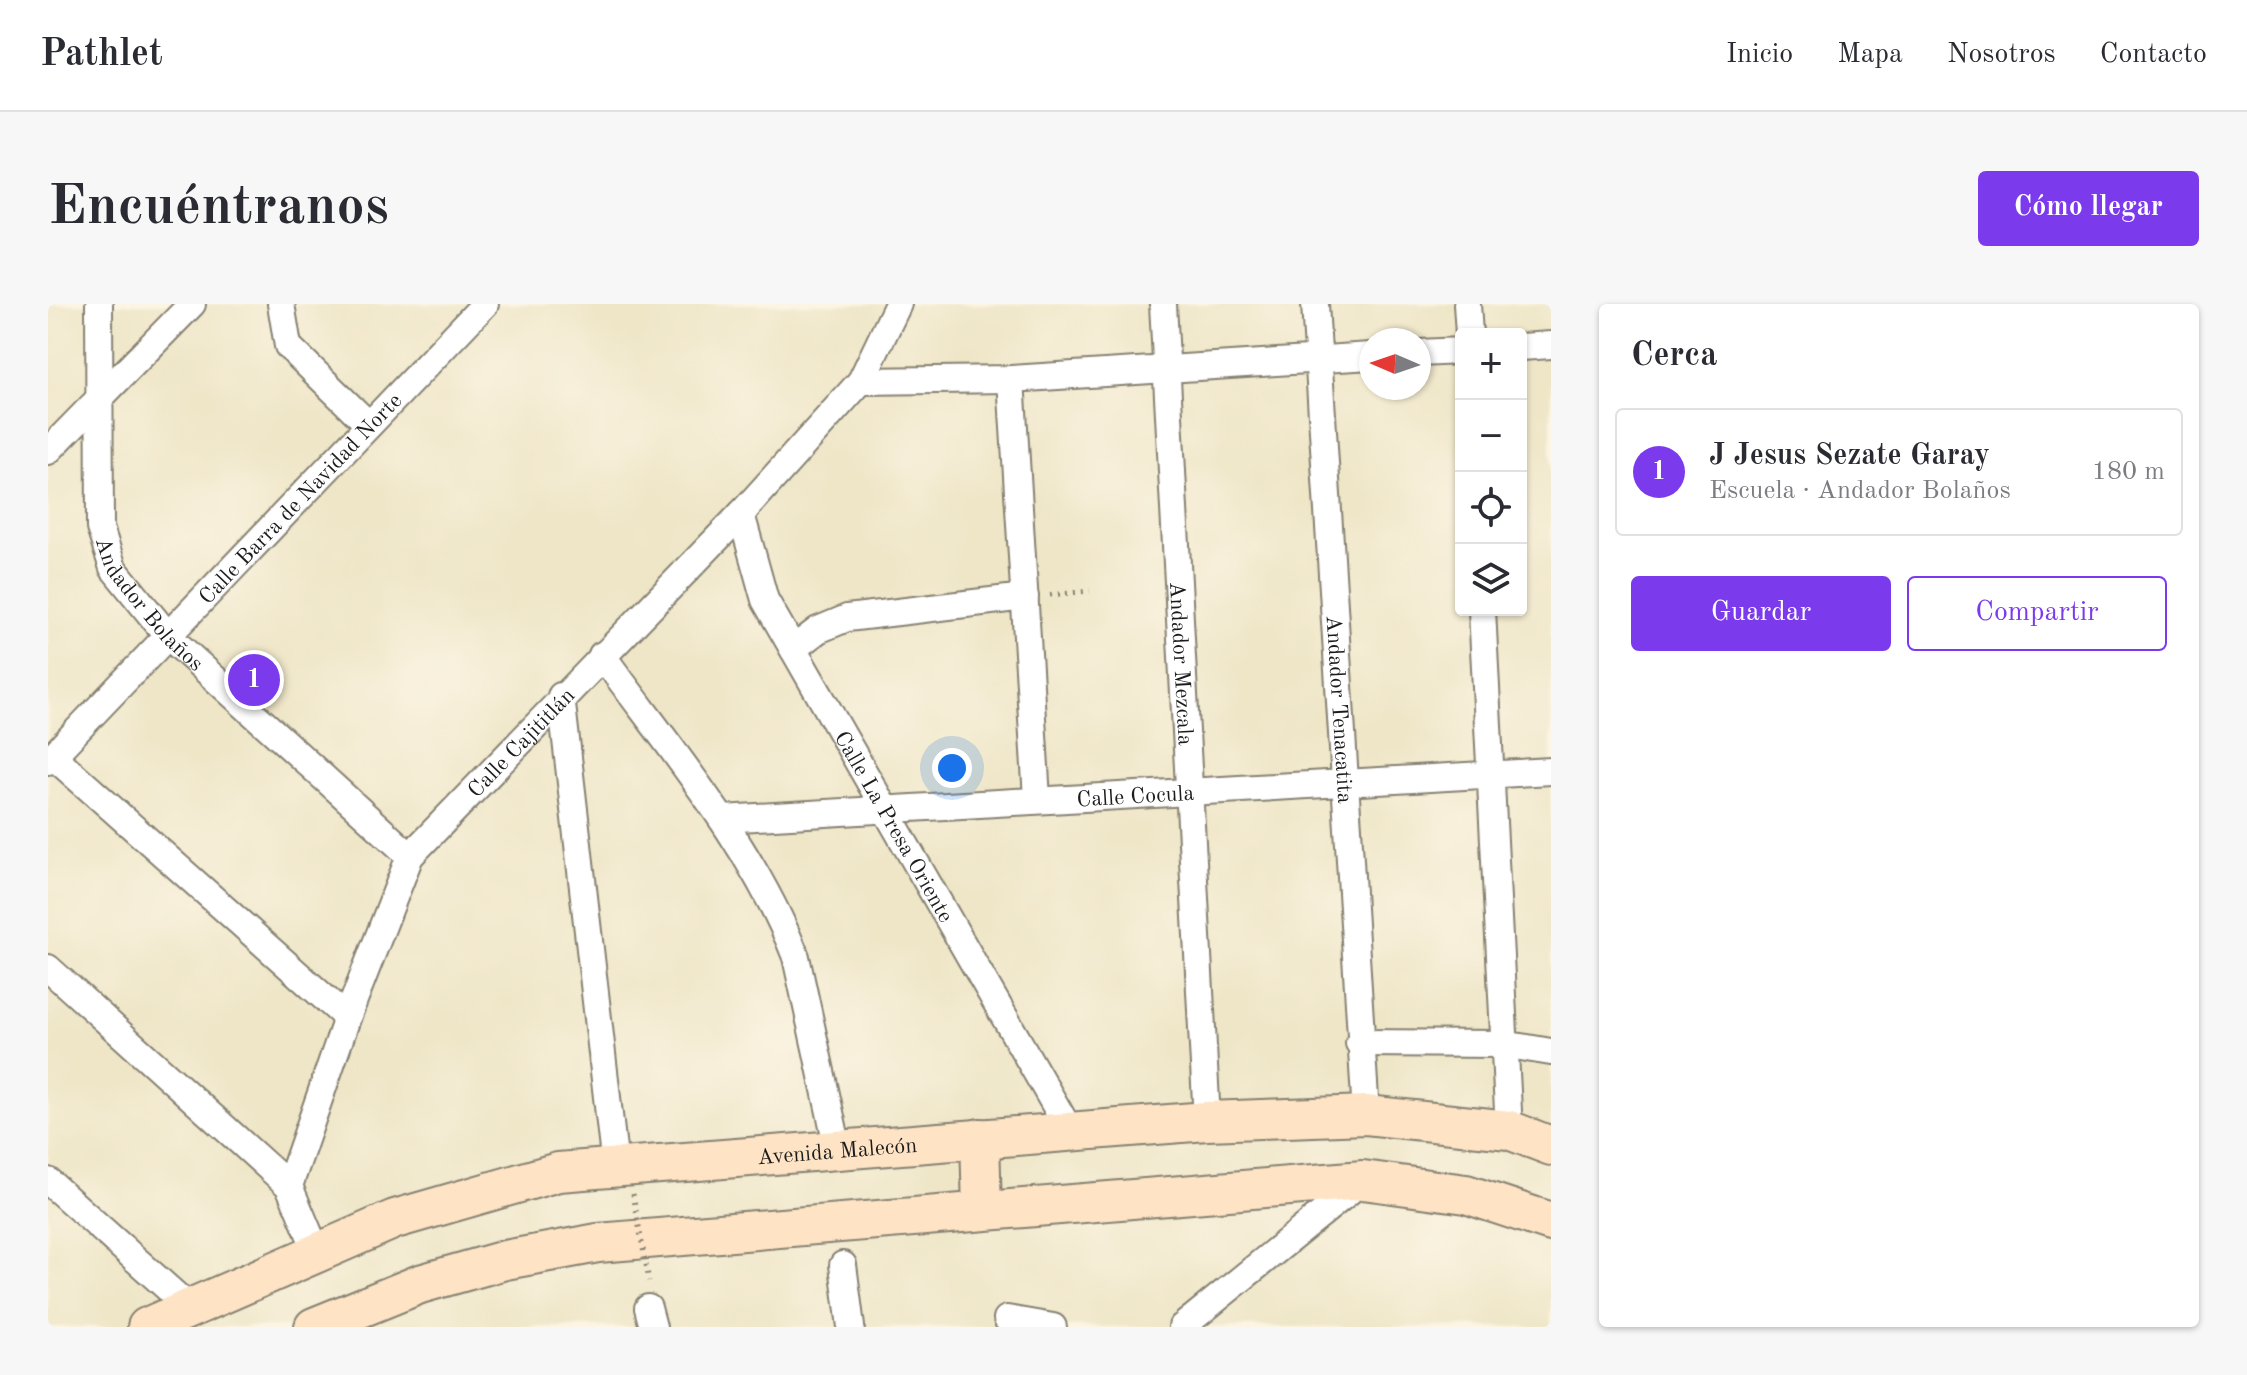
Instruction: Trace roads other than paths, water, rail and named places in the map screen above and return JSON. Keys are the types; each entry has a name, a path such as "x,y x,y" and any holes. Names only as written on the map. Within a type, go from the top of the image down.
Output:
{"main road":[{"name":"Avenida Malecón","path":"147,1327 395,1219 473,1194 558,1172 624,1181 838,1149 1207,1121 1366,1115 1509,1130 1551,1146"},
{"path":"980,1138 982,1211"},
{"path":"314,1327 420,1284 505,1260 582,1246 982,1211 1363,1180 1466,1194 1551,1222"}],"street":[{"name":"Andador Bolaños","path":"99,304 100,528 113,568 168,636 410,856"},
{"path":"48,451 192,304"},
{"path":"281,304 288,346 369,425"},
{"name":"Calle Barra de Navidad Norte","path":"50,759 485,304"},
{"name":"Calle Cajititlán","path":"289,1186 347,1018 410,856 561,696 741,514 861,381 898,304"},
{"name":"Andador Mezcala","path":"1163,304 1207,1121"},
{"name":"Andador Tenacatita","path":"1315,304 1359,1043 1366,1115"},
{"path":"1467,304 1469,328"},
{"path":"1527,347 1551,345"},
{"path":"1431,352 1455,351"},
{"path":"861,381 1011,379 1359,357"},
{"path":"1011,379 1037,799"},
{"name":"Calle La Presa Oriente","path":"741,514 765,600 1070,1131"},
{"path":"793,649 818,630 847,618 1025,597"},
{"path":"1482,616 1509,1130"},
{"path":"602,655 722,819 787,933 796,957 838,1149"},
{"path":"561,696 624,1181"},
{"path":"50,759 347,1018"},
{"name":"Calle Cocula","path":"722,819 1551,771"},
{"path":"48,968 289,1186 317,1252"},
{"path":"1359,1043 1503,1044 1551,1052"},
{"path":"1182,1327 1363,1180"},
{"path":"48,1181 190,1308"},
{"path":"843,1265 851,1327"},
{"path":"1007,1319 1053,1327"}],"place":[{"name":"J Jesus Sezate Garay","path":"254,680"}]}
